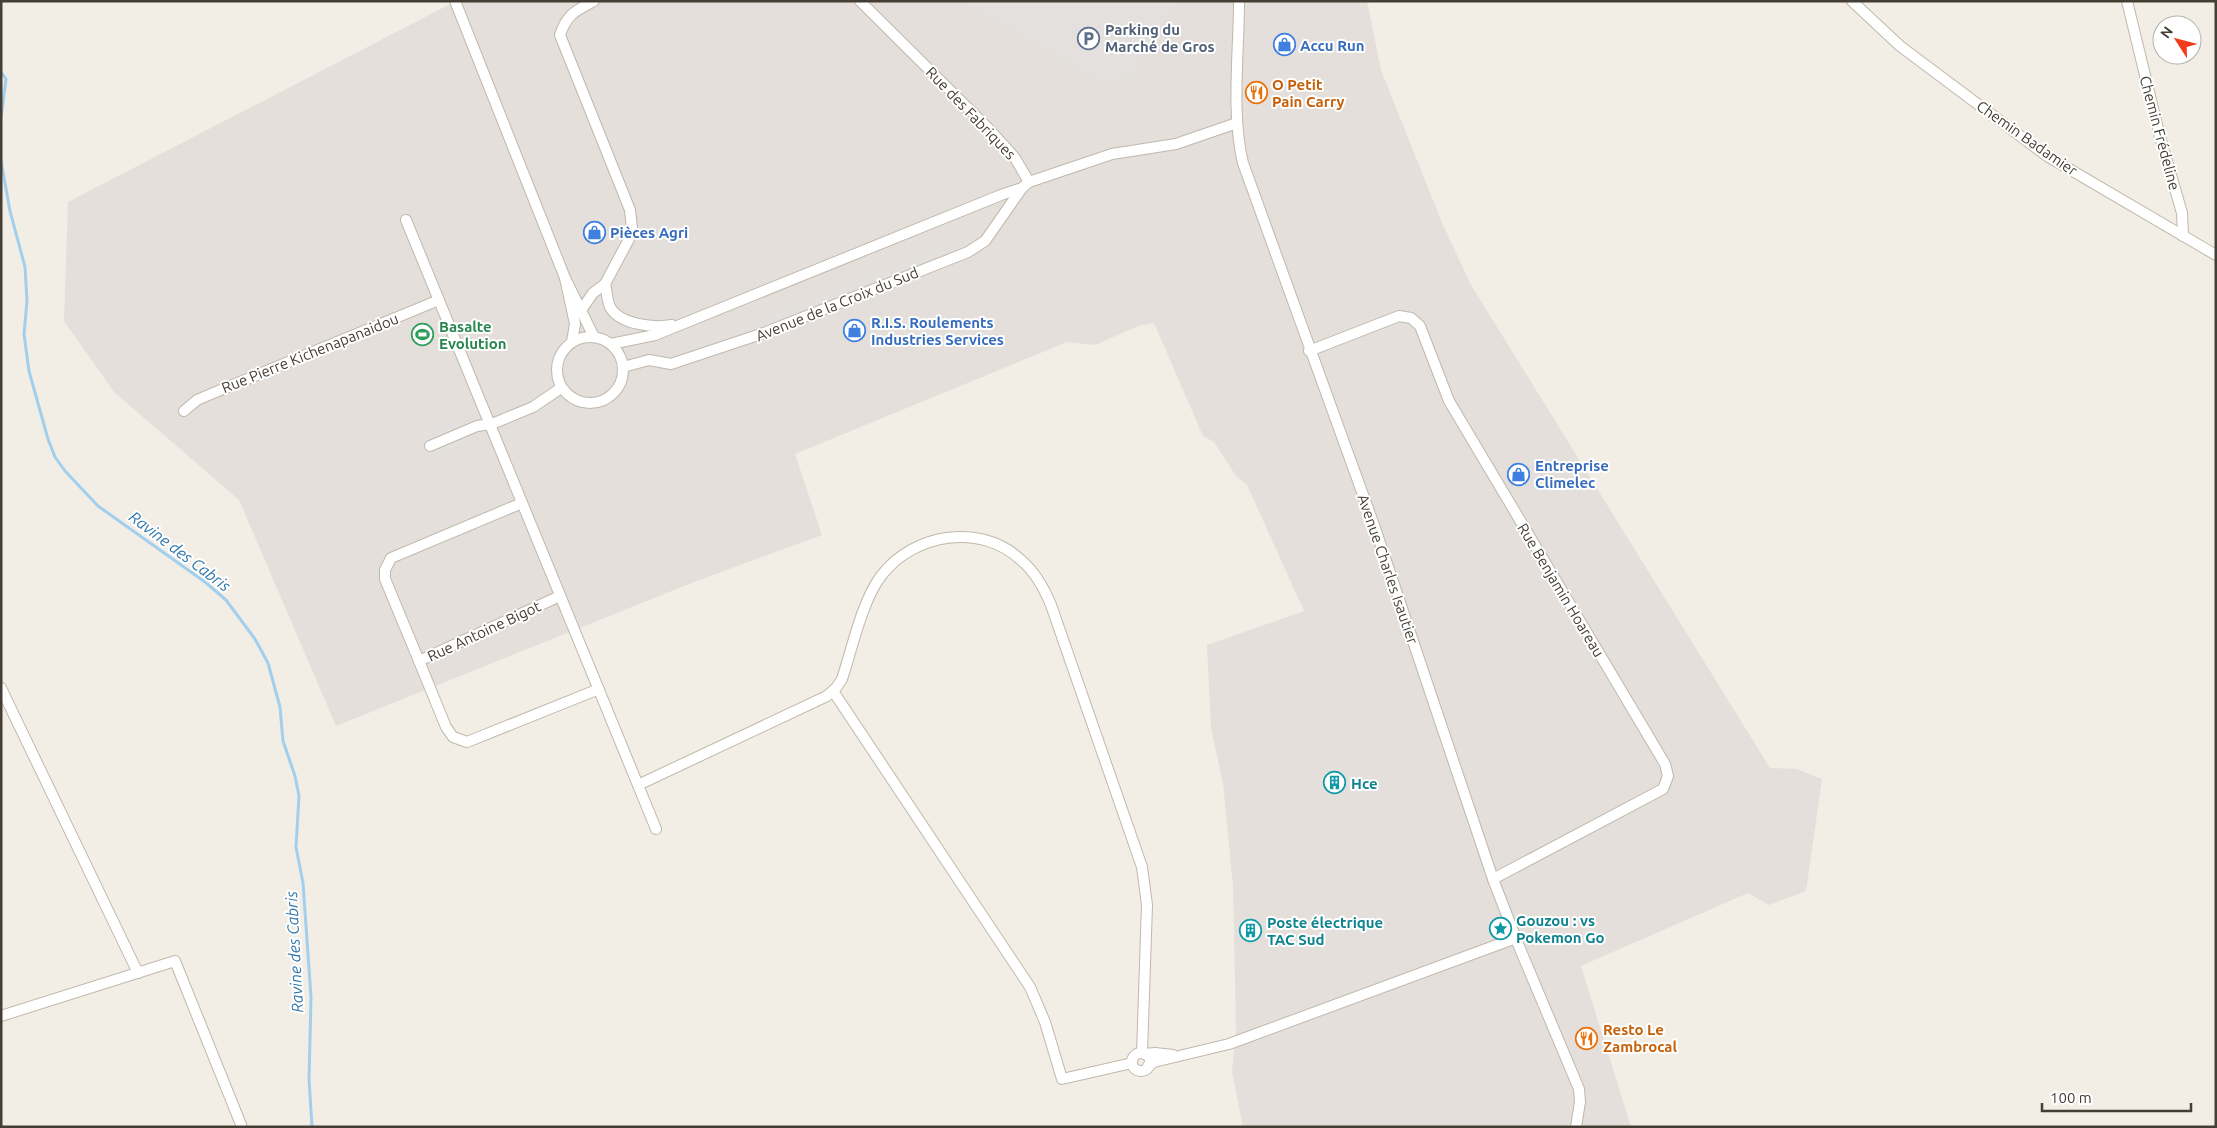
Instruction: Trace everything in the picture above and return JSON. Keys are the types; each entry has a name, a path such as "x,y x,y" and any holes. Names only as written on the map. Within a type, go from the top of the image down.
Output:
{"street":[{"path":"455,1 565,278 582,309 594,337"},
{"path":"582,309 592,293 604,284 629,239 632,228 630,210 560,35 564,23 573,12 594,1"},
{"name":"Rue des Fabriques","path":"860,1 989,129 1015,158 1026,185"},
{"name":"Avenue Charles Isautier","path":"1239,1 1237,123 1242,163 1374,528 1493,878 1579,1089 1580,1102 1576,1127"},
{"name":"Chemin Badamier","path":"1852,1 1900,46 2047,156 2216,255"},
{"name":"Chemin Frédeline","path":"2127,1 2160,137 2182,213 2183,236"},
{"path":"611,344 655,335 991,198 1112,154 1176,144 1237,123"},
{"name":"Avenue de la Croix du Sud","path":"623,367 649,360 671,364 754,337 968,252 985,241 1026,185"},
{"path":"406,220 492,424 522,503 656,829"},
{"path":"565,278 575,324 572,342"},
{"path":"604,284 610,307 620,318 655,326 680,324"},
{"name":"Rue Pierre Kichenapanaidou","path":"184,411 197,400 439,300"},
{"name":"Rue Benjamin Hoareau","path":"1309,351 1399,316 1412,318 1420,326 1449,401 1665,764 1668,776 1663,789 1493,878"},
{"path":"585,337 594,337 611,344 620,354 623,367 619,387 610,397 598,403 578,401 571,398 561,388 557,374 559,359 562,353 572,342 585,337"},
{"path":"430,446 477,426 492,424 533,407 561,388"},
{"name":"Rue Antoine Bigot","path":"522,503 391,558 385,570 385,580 419,661 560,596"},
{"path":"638,785 833,691 842,679 871,590 897,559 916,546 954,537 981,540 1008,550 1022,560 1043,586 1142,867 1147,905 1143,1054 1149,1060 1148,1066"},
{"path":"419,661 446,728 453,737 467,742 599,689"},
{"path":"1,688 138,973"},
{"path":"833,691 1030,987 1046,1022 1062,1079 1132,1063"},
{"path":"1184,1056 1155,1053 1143,1054 1134,1056 1132,1063 1134,1068 1139,1070 1229,1044 1516,938"},
{"path":"1,1016 175,961 242,1127"}],"shaded area":[{"path":"456,1 1366,1 1381,70 1443,225 1471,285 1770,768 1797,769 1822,779 1806,891 1769,905 1748,893 1581,966 1631,1127 1243,1127 1232,1071 1236,1029 1233,886 1223,783 1211,728 1207,645 1304,611 1247,485 1236,476 1214,442 1203,436 1154,323 1138,326 1095,345 1067,342 795,454 822,535 694,582 336,726 239,500 114,392 64,321 68,202"},
{"name":"Parking du Marché de Gros","path":"960,1 1175,1 1135,74 1107,85"},
{"path":"967,243 968,247 694,355 697,345 940,249 944,253"},
{"path":"459,419 468,442 431,457 422,434"}],"waterway":[{"name":"Ravine des Cabris","path":"1,72 6,79 1,118"},
{"name":"Ravine des Cabris","path":"1,161 10,211 25,267 27,301 24,334 29,371 55,457 65,471 98,506 205,582 226,600 255,639 268,663 280,707 283,741 295,776 299,796 296,847 303,883 311,997 309,1079 312,1127"}],"place":[{"name":"Parking du Marché de Gros","path":"1089,38"},
{"name":"Accu Run","path":"1284,45"},
{"name":"O Petit Pain Carry","path":"1256,93"},
{"name":"Pièces Agri","path":"594,232"},
{"name":"R.I.S. Roulements Industries Services","path":"855,331"},
{"name":"Basalte Evolution","path":"423,335"},
{"name":"Entreprise Climelec","path":"1519,474"},
{"name":"Hce","path":"1335,783"},
{"name":"Gouzou : vs Pokemon Go","path":"1500,929"},
{"name":"Poste électrique TAC Sud","path":"1251,931"},
{"name":"Resto Le Zambrocal","path":"1587,1038"}]}
